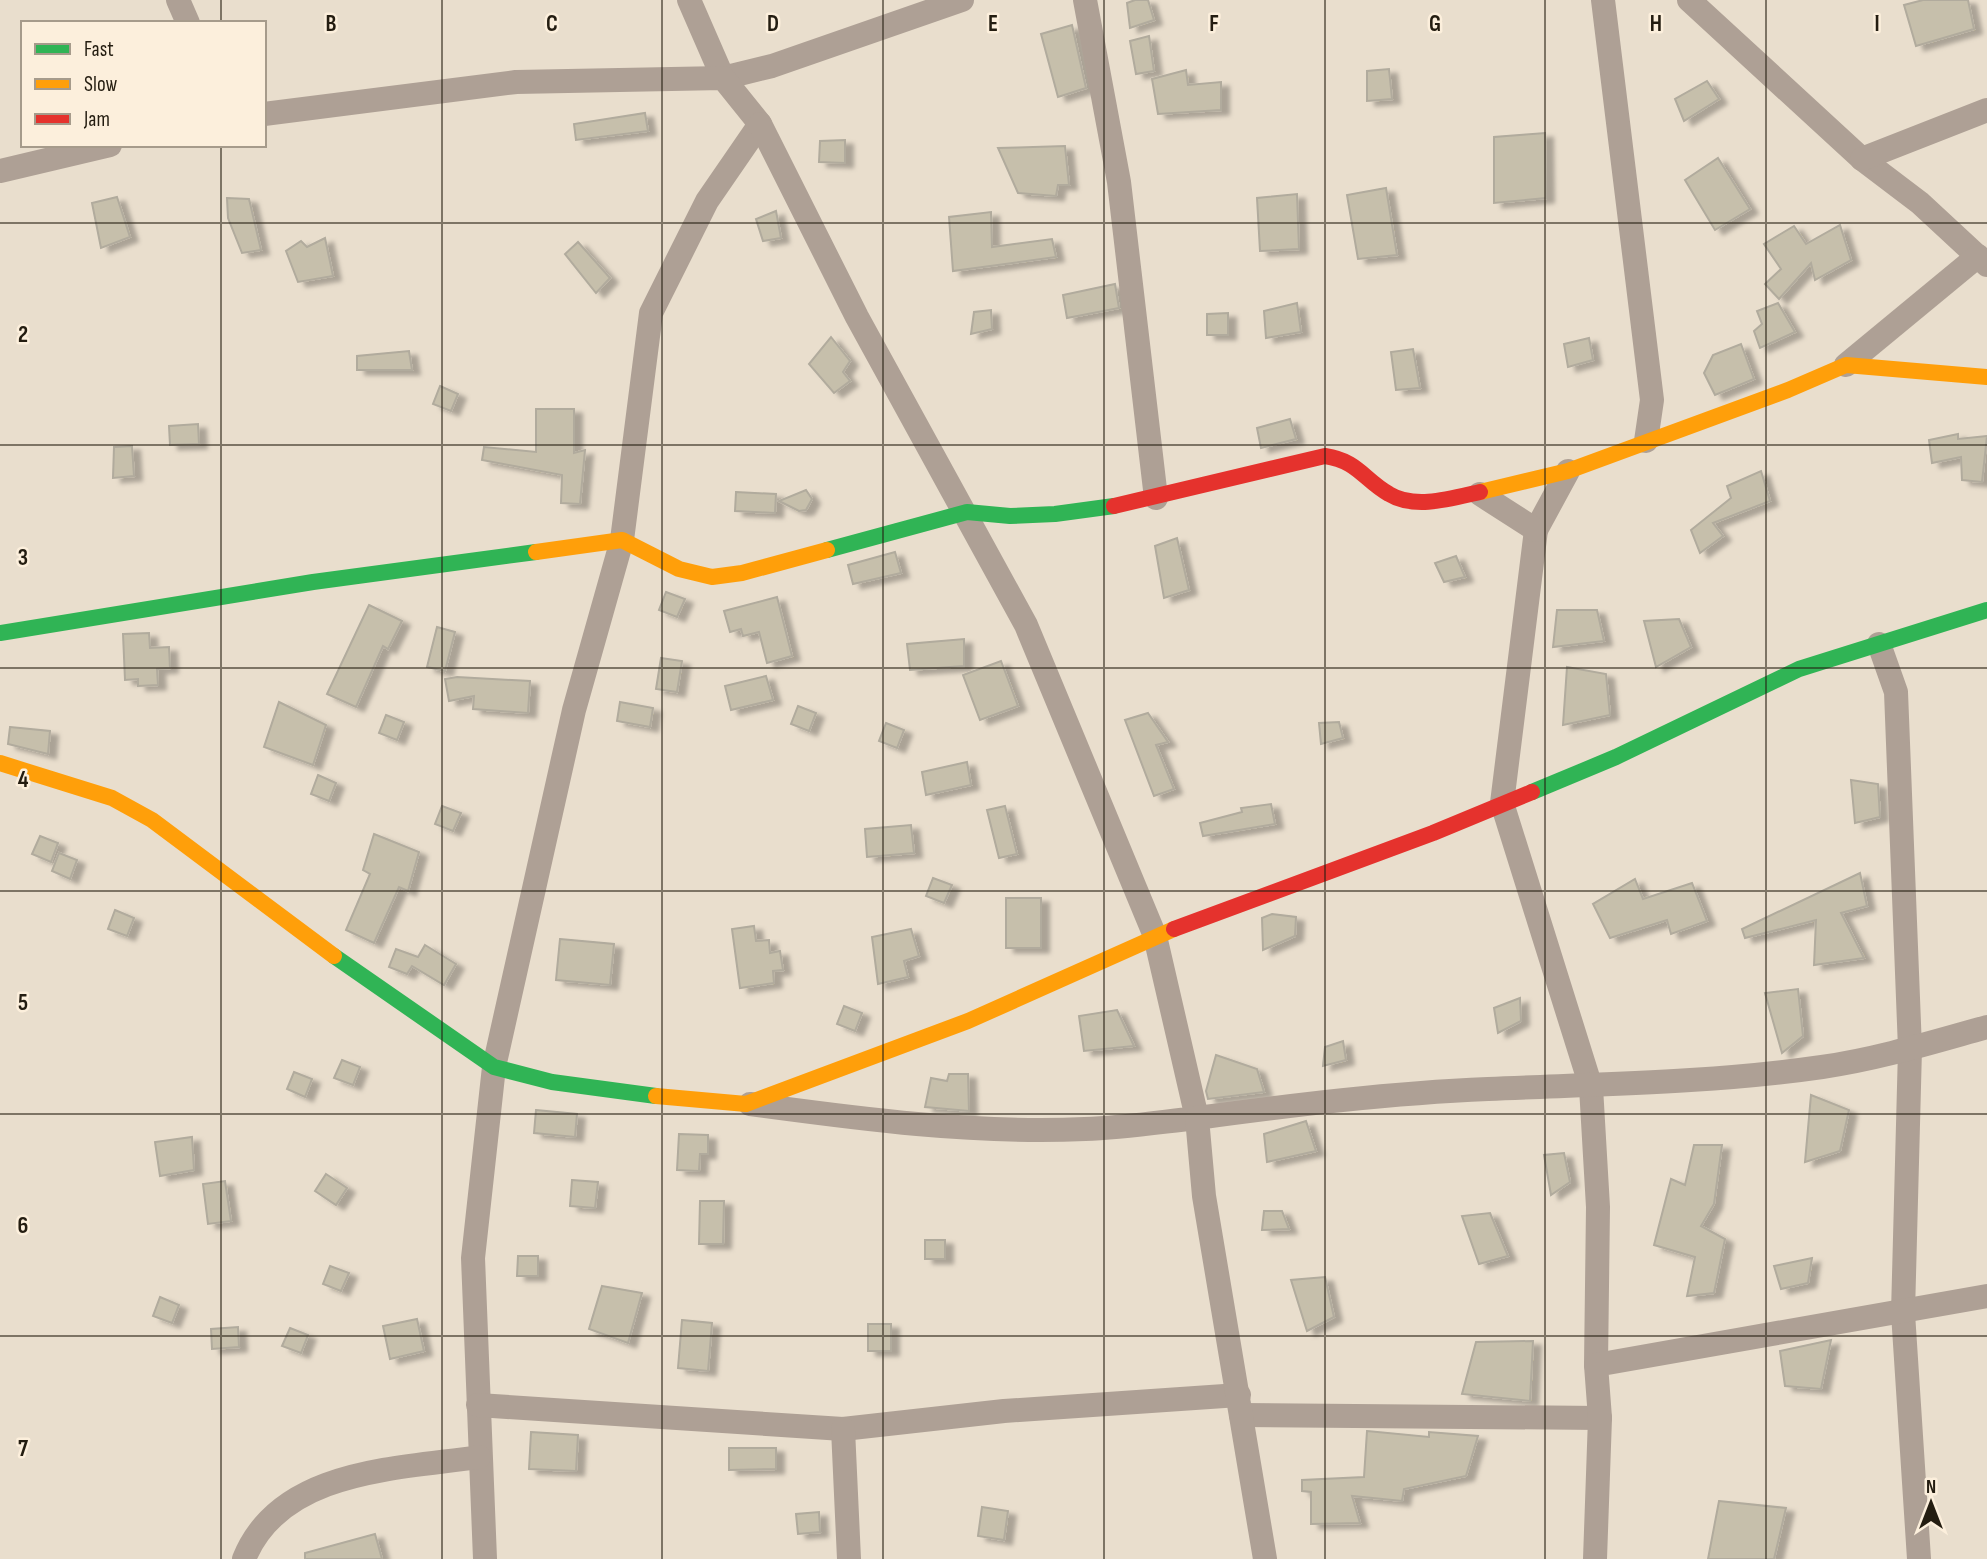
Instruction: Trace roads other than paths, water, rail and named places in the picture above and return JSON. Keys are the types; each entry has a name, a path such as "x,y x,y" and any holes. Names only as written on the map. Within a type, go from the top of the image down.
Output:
{"street":[{"path":"178,0 187,21"},
{"path":"689,0 723,78 760,124 857,317 967,512 1026,625 1155,936 1197,1118 1204,1196 1265,1559"},
{"path":"266,114 516,82 723,78 772,66 962,0"},
{"path":"1085,0 1119,181 1156,498"},
{"path":"1603,0 1652,400 1646,441"},
{"path":"0,633 313,582 622,540 679,569 712,577 742,573 967,512 1004,518 1042,516 1156,498 1325,456 1345,459 1391,496 1434,503 1568,471 1788,390 1846,365 1982,260 1920,203 1861,159 1689,0"},
{"path":"1861,159 1987,110"},
{"path":"485,1559 473,1258 494,1067 574,710 622,540 651,313 707,201 760,124"},
{"path":"0,170 101,147"},
{"path":"1846,365 1987,377"},
{"path":"1568,471 1536,530 1502,803 1591,1087 1598,1207 1596,1365 1600,1418 1595,1559"},
{"path":"1480,494 1536,530"},
{"path":"746,1104 968,1021 1155,936 1433,833 1616,757 1800,669 1987,610"},
{"path":"1879,644 1896,692 1910,1048 1903,1313 1919,1559"},
{"path":"0,763 112,798 152,820 379,990 494,1067 551,1082 623,1093 746,1104 881,1122 1018,1129 1086,1129 1486,1089 1591,1087 1822,1067 1910,1048 1987,1027"},
{"path":"1596,1365 1903,1313 1987,1296"},
{"path":"478,1405 844,1429 1004,1410 1240,1405 1600,1418"},
{"path":"844,1429 849,1559"},
{"path":"244,1559 248,1547 274,1516 307,1491 358,1475 479,1457"}]}
